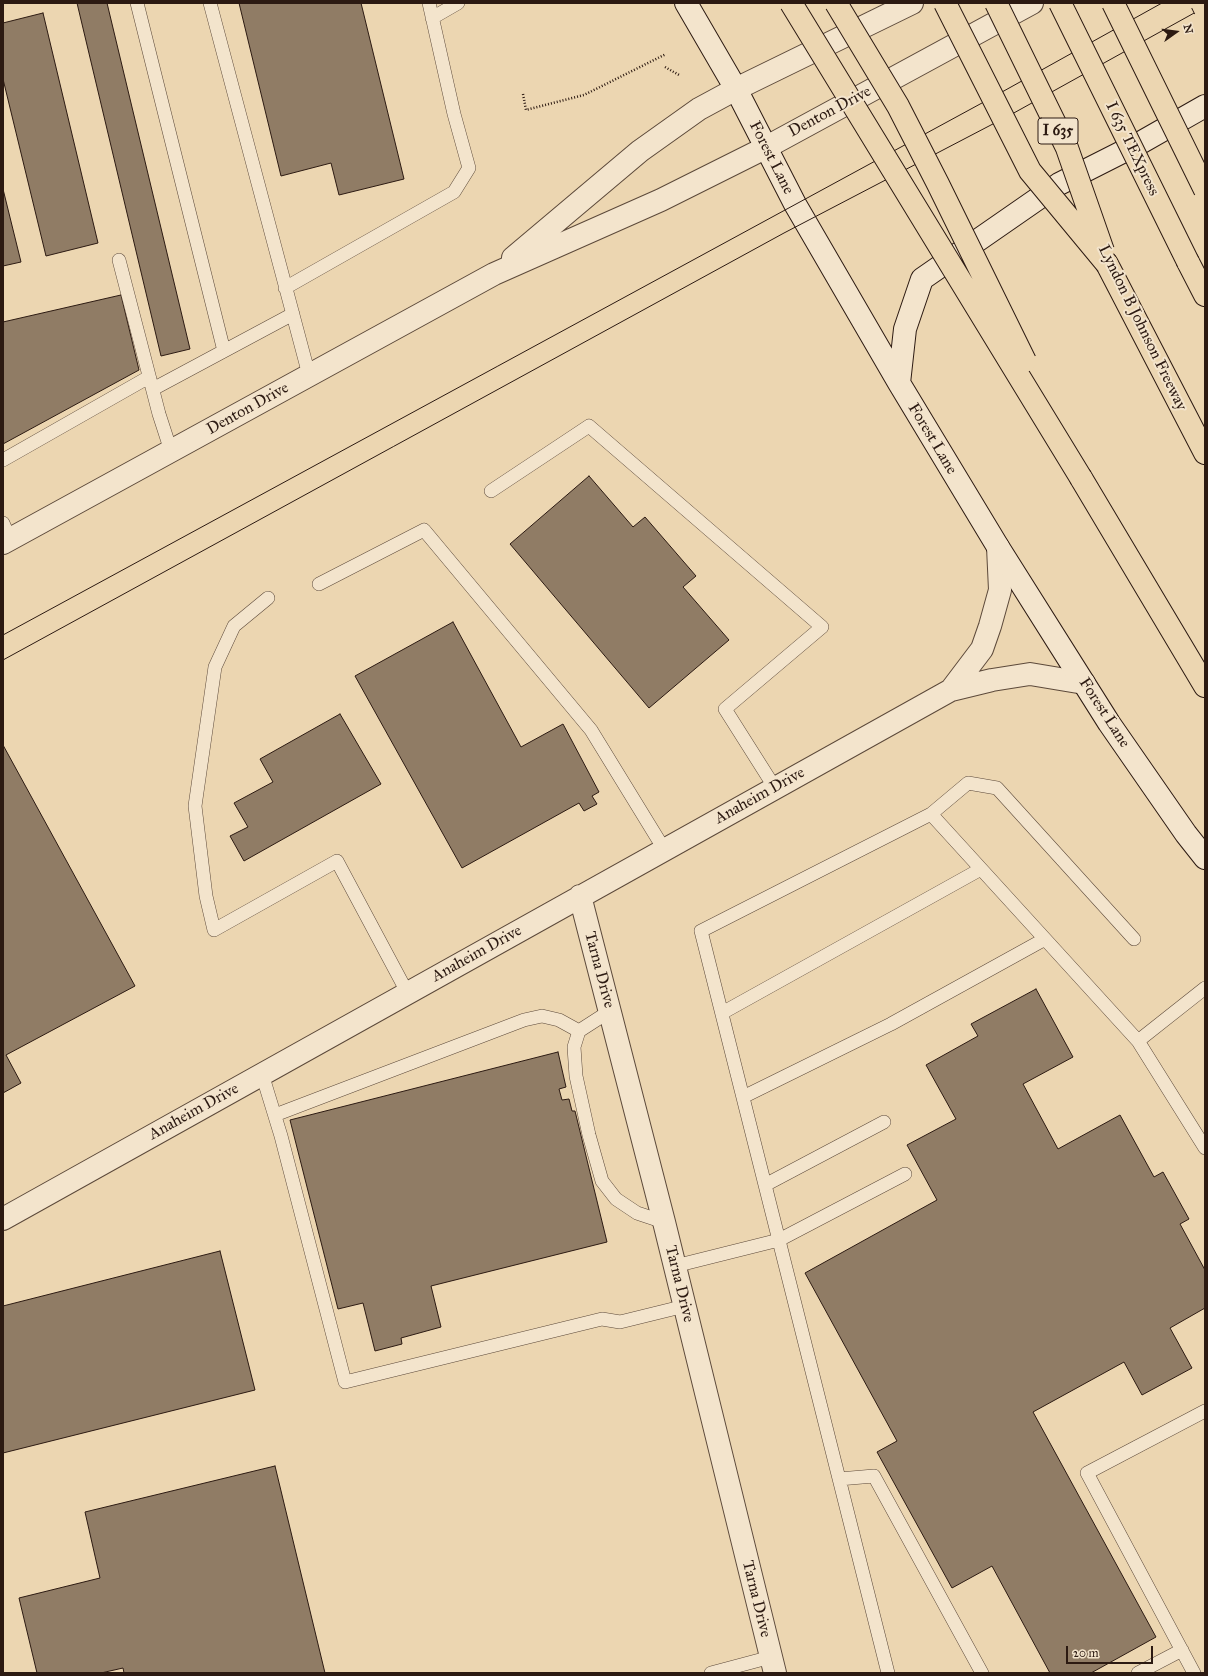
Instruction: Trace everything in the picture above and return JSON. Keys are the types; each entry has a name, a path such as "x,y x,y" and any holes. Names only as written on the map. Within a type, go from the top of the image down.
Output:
{"highway":[{"path":"791,3 1082,478 1205,686"},
{"path":"836,3 898,106 938,184 1082,478"},
{"path":"945,3 1030,171 1107,264"},
{"name":"Lyndon B Johnson Freeway","path":"996,3 1067,148 1107,264 1205,453"},
{"name":"I 635 TEXpress","path":"1060,3 1205,294"},
{"path":"1113,3 1205,190"},
{"path":"1202,3 1205,9"}],"street":[{"name":"Forest Lane","path":"686,3 736,89 795,204 899,383 998,548 1114,730 1186,834 1205,858"},
{"name":"Denton Drive","path":"494,274 640,151 699,109 736,89 912,3"},
{"name":"Denton Drive","path":"5,535 172,451 494,274 661,200 765,148 1032,3"},
{"path":"899,383 904,329 922,279 1059,184 1140,143 1205,106"},
{"name":"Anaheim Drive","path":"951,690 982,649 990,626 1000,590 998,548"},
{"name":"Anaheim Drive","path":"3,1219 951,690 992,680 1030,674 1084,683"},
{"name":"Tarna Drive","path":"580,896 664,1222 773,1665"}],"lane":[{"path":"137,3 224,351"},
{"path":"210,3 309,375"},
{"path":"286,288 454,192 469,168 454,114 429,3"},
{"path":"432,18 458,3"},
{"path":"119,260 151,383 172,451"},
{"path":"3,460 151,383 224,351 293,314"},
{"path":"491,490 589,426 822,627 725,709 775,788"},
{"path":"319,584 424,530 591,730 664,849"},
{"path":"268,598 234,626 215,667 195,806 206,896 214,930 337,861 408,992"},
{"path":"888,1673 701,931 931,814 968,783 997,788 1134,938"},
{"path":"931,814 1138,1041 1205,1148"},
{"path":"722,1013 981,869"},
{"path":"743,1097 891,1024 1045,939"},
{"path":"1138,1041 1205,988"},
{"path":"610,1011 579,1031 574,1047 576,1076 589,1135 602,1181 616,1199 636,1212 664,1222"},
{"path":"275,1115 524,1020 542,1016 559,1020 579,1031"},
{"path":"262,1074 275,1115 345,1382 602,1319 620,1322 685,1306"},
{"path":"765,1185 884,1122"},
{"path":"675,1266 779,1240 905,1174"},
{"path":"1194,1673 1087,1474 1205,1411"},
{"path":"839,1480 874,1476 982,1673"},
{"path":"1138,1673 1182,1650"},
{"path":"711,1673 773,1665"}],"path":[{"path":"523,94 526,110 584,95 666,54"},
{"path":"665,68 679,75"}],"building":[{"path":"77,3 107,3 190,349 161,356"},
{"path":"239,3 361,3 404,179 339,195 331,163 281,176"},
{"path":"43,13 98,243 46,256 3,79 3,23"},
{"path":"3,189 21,262 3,266"},
{"path":"121,295 139,370 3,444 3,322"},
{"path":"589,476 633,527 645,517 696,576 683,587 729,640 649,708 510,544"},
{"path":"453,622 521,747 563,724 599,792 592,796 597,804 584,811 579,803 462,868 355,676"},
{"path":"340,714 381,784 244,861 230,836 248,827 234,803 273,782 260,759"},
{"path":"3,745 135,986 6,1055 21,1083 3,1093"},
{"path":"1036,989 1073,1057 1023,1084 1058,1149 1120,1115 1154,1177 1163,1172 1189,1219 1180,1224 1205,1270 1205,1308 1170,1328 1192,1368 1142,1395 1124,1362 1033,1412 1156,1637 1091,1673 1050,1673 992,1566 952,1588 877,1452 897,1441 805,1273 937,1200 907,1145 956,1119 926,1065 978,1036 971,1024"},
{"path":"558,1052 566,1087 559,1089 562,1100 569,1099 572,1111 575,1111 607,1242 431,1286 441,1327 401,1338 402,1344 375,1351 363,1303 338,1309 290,1120"},
{"path":"220,1251 255,1390 3,1453 3,1306"},
{"path":"275,1466 325,1673 124,1673 123,1668 101,1673 37,1673 19,1598 100,1578 85,1512"}],"tram line":[{"path":"3,635 993,97 1162,3"},
{"path":"3,660 784,233 1012,114 1205,7"}]}
